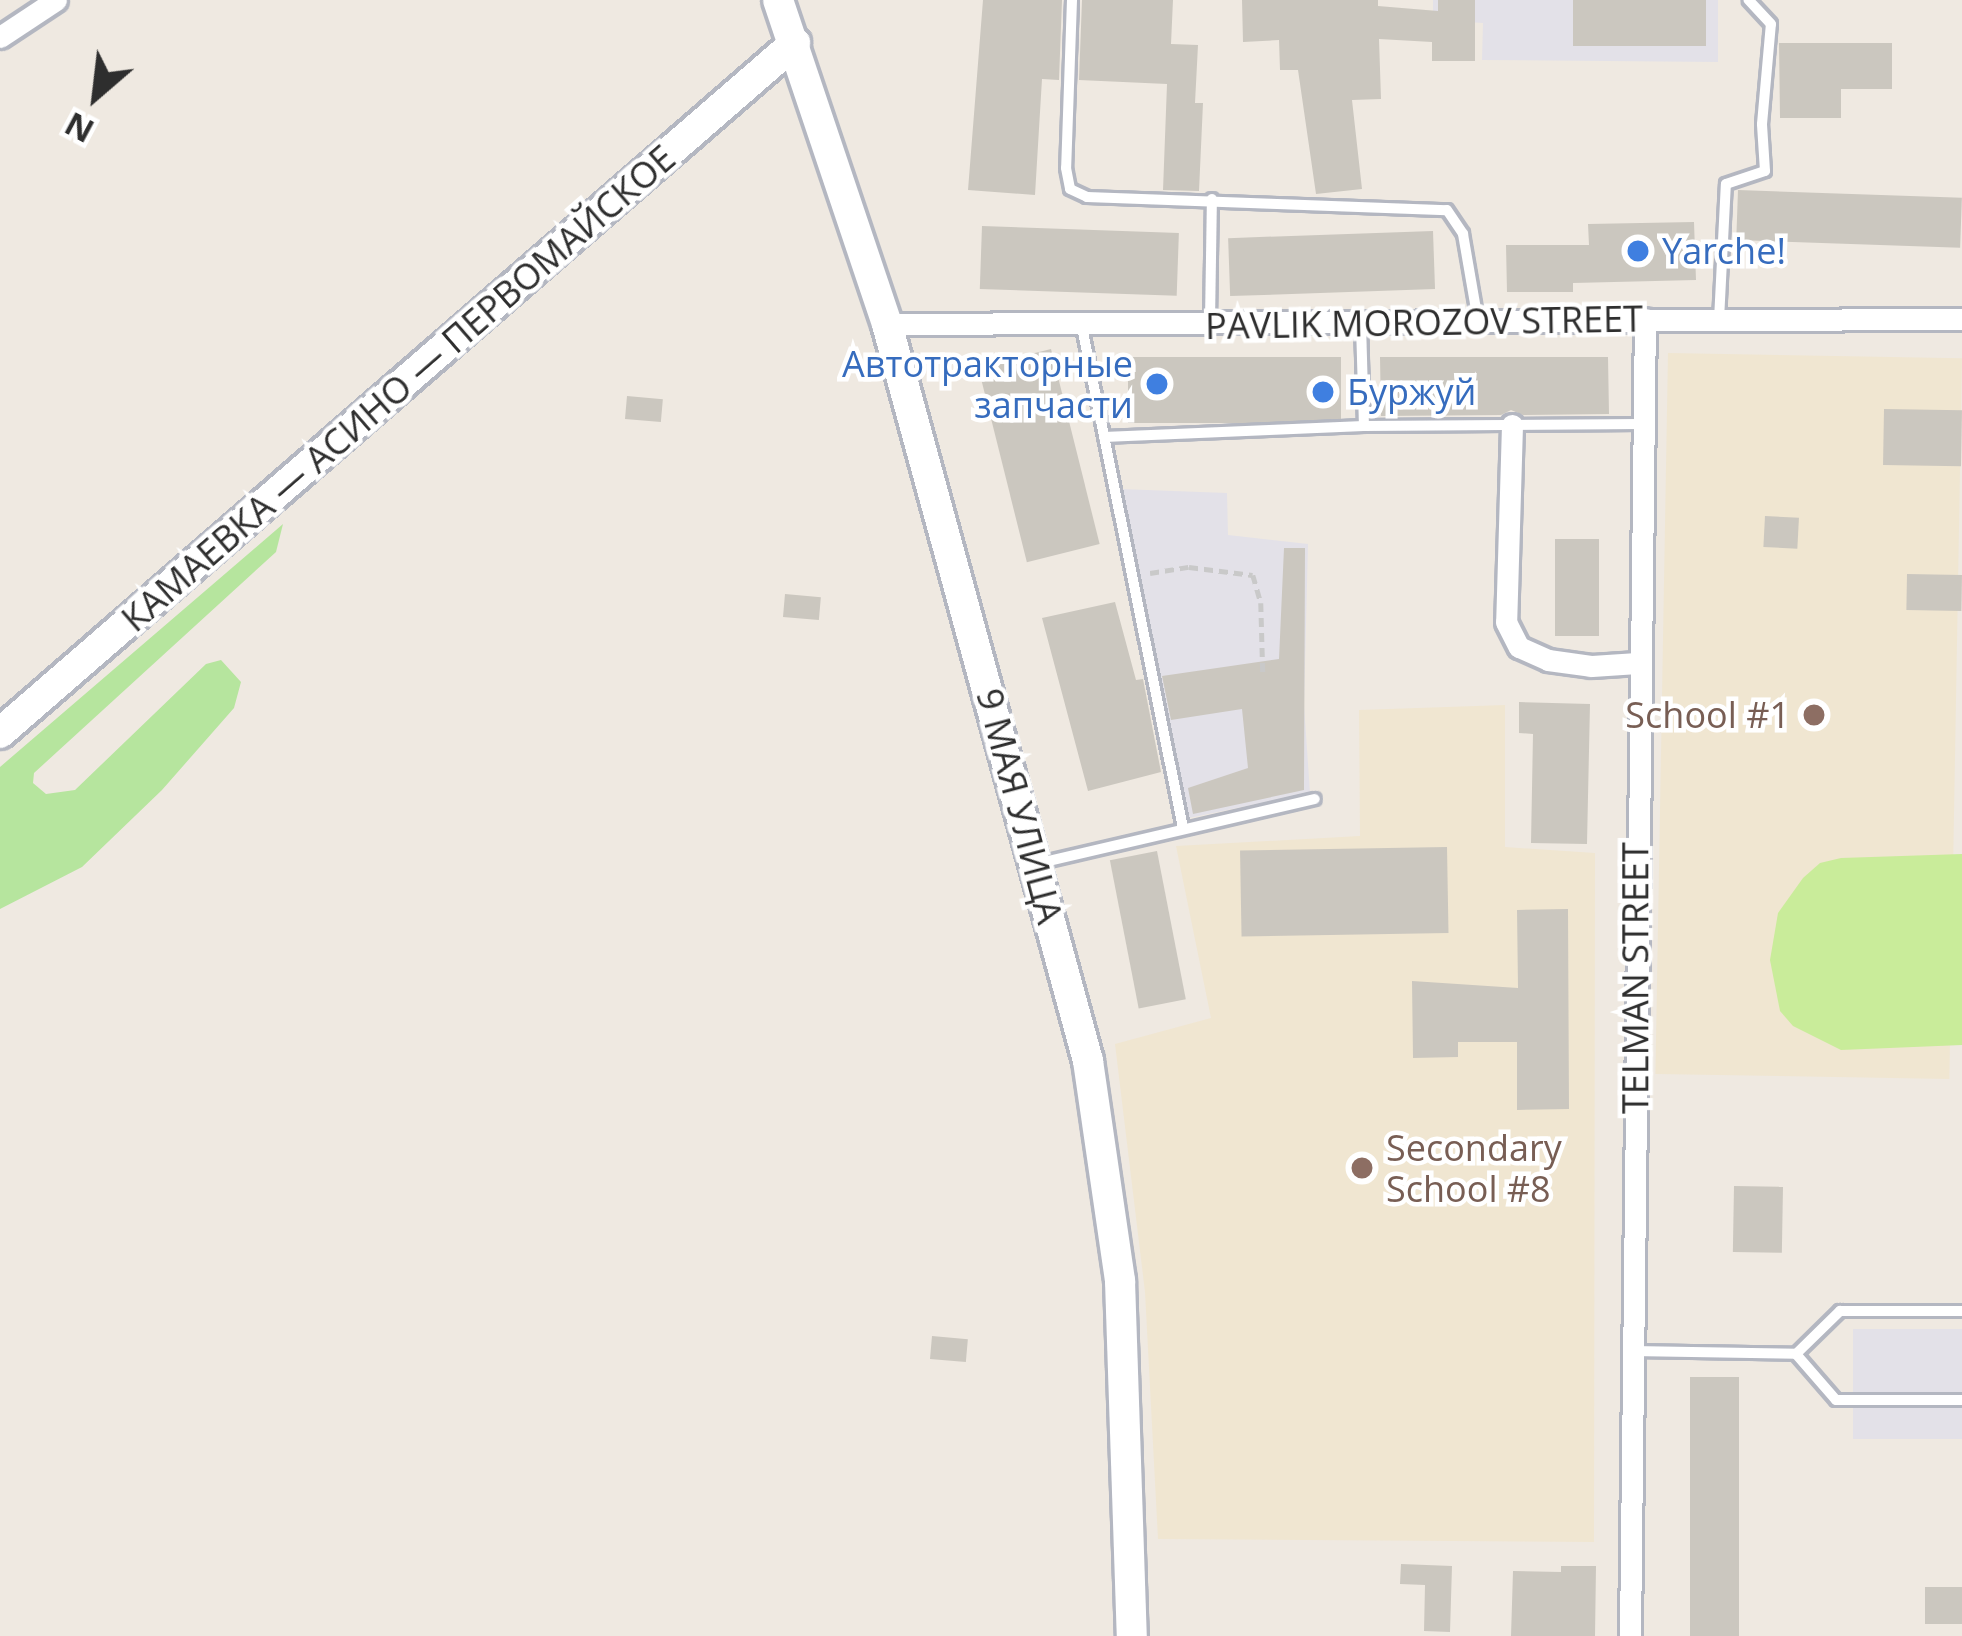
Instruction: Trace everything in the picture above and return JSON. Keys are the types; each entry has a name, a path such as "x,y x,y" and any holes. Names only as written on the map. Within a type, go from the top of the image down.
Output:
{"main road":[{"name":"9 МАЯ УЛИЦА","path":"778,0 887,324 1088,1061 1120,1281 1132,1636"},
{"name":"КАМАЕВКА — АСИНО — ПЕРВОМАЙСКОЕ","path":"0,734 795,43"}],"street":[{"path":"0,37 56,0"},
{"name":"TELMAN STREET","path":"1630,1636 1640,424 1645,319"},
{"name":"PAVLIK MOROZOV STREET","path":"887,324 1082,327 1962,319"},
{"path":"1512,425 1507,622 1519,647 1548,660 1591,666 1638,663"}],"lane":[{"path":"1072,0 1066,168 1070,189 1087,197 1447,211 1463,234 1478,321"},
{"path":"1719,320 1726,184 1765,170 1762,124 1771,24 1749,0"},
{"path":"1210,324 1212,200"},
{"path":"1360,325 1364,426"},
{"path":"1082,327 1184,828"},
{"path":"1104,437 1364,426 1640,424"},
{"path":"1037,863 1315,799"},
{"path":"1632,1351 1796,1354 1840,1311 1962,1311"},
{"path":"1796,1354 1836,1400 1962,1400"}],"path":[{"path":"1133,576 1189,567 1253,574 1261,603 1263,674"}],"shaded area":[{"path":"1433,0 1718,0 1718,62 1482,60 1483,23 1433,20"},
{"name":"School #1","path":"1668,353 1962,358 1949,1079 1655,1074"},
{"path":"1120,489 1227,493 1228,535 1308,544 1304,705 1310,793 1189,818"},
{"name":"Secondary School #8","path":"1505,705 1505,847 1595,853 1594,1542 1158,1539 1145,1292 1115,1044 1211,1018 1176,846 1360,836 1359,710"},
{"path":"1853,1329 1962,1329 1962,1439 1853,1439"}],"green space":[{"path":"283,524 276,552 34,773 33,783 46,794 75,790 206,664 221,660 241,682 234,708 162,790 82,867 0,909 0,767"},
{"path":"1962,854 1962,1045 1841,1050 1793,1026 1780,1011 1770,960 1778,913 1803,878 1820,863 1841,858"}],"building":[{"path":"983,0 1062,0 1059,80 1042,79 1035,195 968,190"},
{"path":"1082,0 1173,0 1171,44 1198,45 1195,103 1203,103 1199,191 1163,190 1167,84 1079,80"},
{"path":"1242,0 1378,0 1378,6 1438,11 1438,0 1475,0 1475,61 1432,61 1432,42 1379,39 1381,99 1352,100 1362,189 1316,194 1298,70 1280,70 1279,40 1243,42"},
{"path":"1573,0 1706,0 1706,46 1573,46"},
{"path":"1779,43 1892,43 1892,89 1841,89 1841,118 1780,118"},
{"path":"1738,190 1962,198 1960,248 1736,240"},
{"path":"1694,222 1696,280 1573,283 1573,292 1507,292 1506,245 1589,245 1588,224"},
{"path":"982,226 1179,233 1177,296 980,289"},
{"path":"1433,231 1435,289 1230,296 1228,238"},
{"path":"1051,349 1100,544 1027,562 978,367"},
{"path":"1128,357 1341,357 1341,423 1128,423"},
{"path":"1380,357 1608,357 1609,414 1523,415 1511,410 1501,415 1381,416"},
{"path":"627,396 663,399 661,422 625,419"},
{"path":"1884,409 1962,410 1961,466 1883,465"},
{"path":"1765,516 1799,518 1797,549 1763,547"},
{"path":"1555,539 1599,539 1599,636 1555,636"},
{"path":"1284,548 1305,548 1304,790 1193,814 1188,788 1248,768 1242,709 1171,720 1162,676 1279,659"},
{"path":"1907,574 1962,575 1961,611 1906,610"},
{"path":"785,594 821,597 819,620 783,617"},
{"path":"1115,602 1136,680 1143,679 1161,772 1088,791 1042,618"},
{"path":"1519,702 1590,704 1587,844 1531,843 1533,734 1519,733"},
{"path":"1447,847 1449,933 1242,937 1240,851"},
{"path":"1157,851 1186,999 1139,1008 1110,860"},
{"path":"1568,909 1569,1109 1517,1110 1517,1042 1458,1042 1458,1057 1413,1058 1412,981 1518,988 1517,910"},
{"path":"1734,1186 1783,1187 1782,1253 1733,1252"},
{"path":"932,1336 968,1339 966,1362 930,1359"},
{"path":"1690,1377 1739,1377 1739,1636 1690,1636"},
{"path":"1401,1564 1452,1566 1450,1632 1424,1631 1425,1585 1400,1584"},
{"path":"1561,1566 1596,1566 1595,1636 1511,1636 1513,1571 1561,1572"},
{"path":"1925,1587 1962,1587 1962,1624 1925,1624"}],"place":[{"name":"Yarche!","path":"1638,251"},
{"name":"Автотракторные запчасти","path":"1157,384"},
{"name":"Буржуй","path":"1323,392"},
{"name":"School #1","path":"1814,715"},
{"name":"Secondary School #8","path":"1362,1168"}]}
